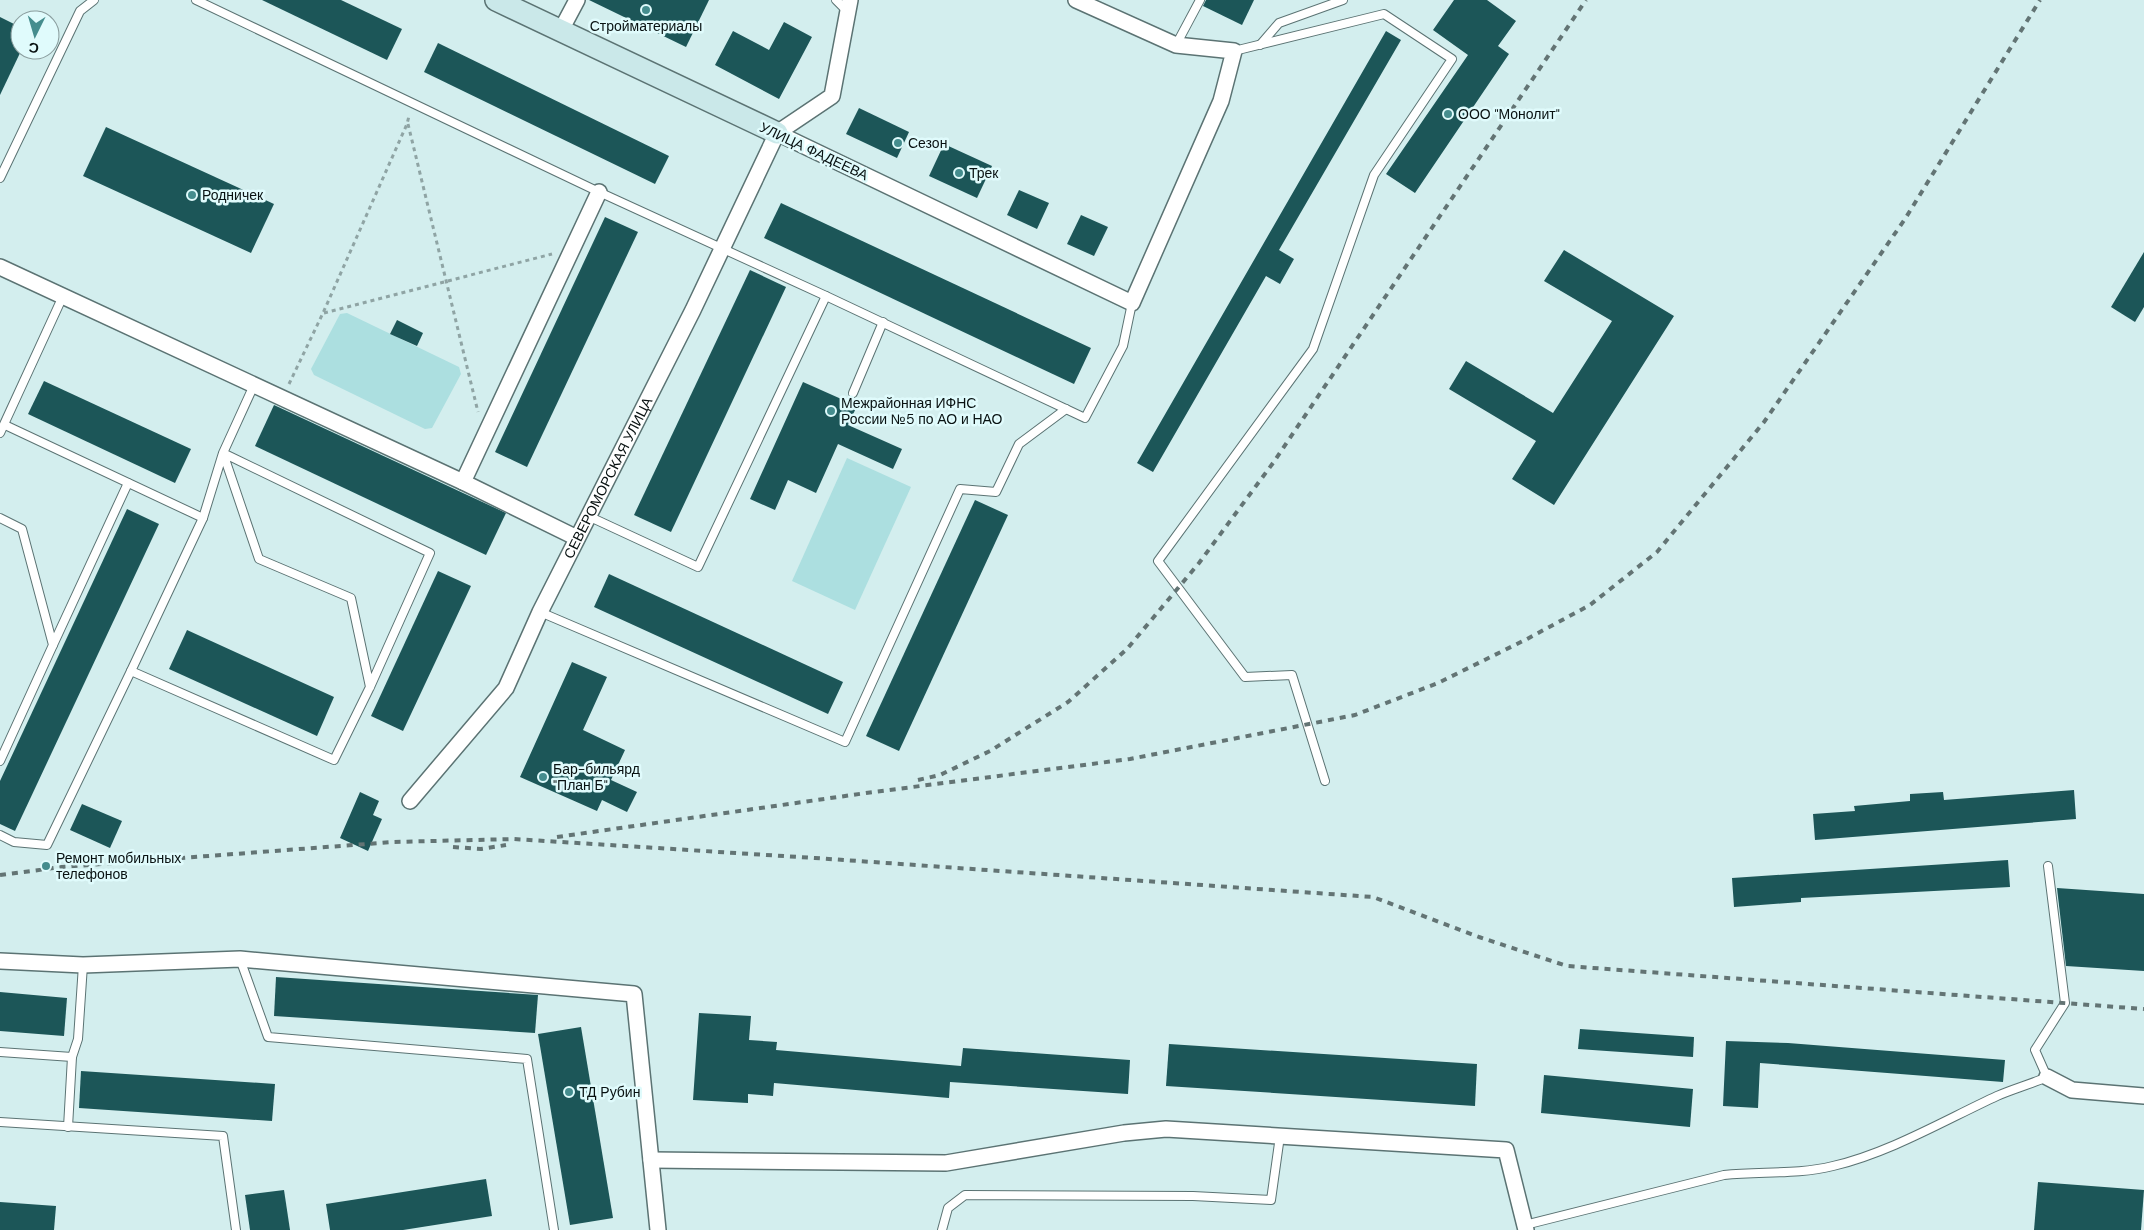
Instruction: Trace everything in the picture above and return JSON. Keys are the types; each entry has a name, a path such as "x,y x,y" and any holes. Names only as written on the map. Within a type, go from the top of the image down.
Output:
{"street":[{"name":"УЛИЦА ФАДЕЕВА","path":"496,0 1132,303"},
{"path":"560,32 577,0"},
{"path":"1076,0 1176,44 1234,51 1221,101 1132,303"},
{"path":"777,133 832,96 848,5"},
{"name":"СЕВЕРОМОРСКАЯ УЛИЦА","path":"410,801 506,688 540,612 723,248 777,133"},
{"path":"463,482 599,192"},
{"path":"0,267 463,482 578,538"},
{"path":"0,961 83,965 240,959 634,994 658,1230"},
{"path":"2047,1077 2072,1090 2144,1096"},
{"path":"651,1160 946,1163 1124,1133 1166,1129 1506,1150 1526,1228"}],"lane":[{"path":"0,178 80,11 94,0"},
{"path":"196,0 412,101 599,192 883,322 1085,418 1123,346 1132,303"},
{"path":"836,0 848,5"},
{"path":"1176,44 1200,0"},
{"path":"1260,45 1279,23 1343,0"},
{"path":"1234,51 1384,14 1452,59 1374,175 1314,349 1158,561 1245,677 1292,675 1325,781"},
{"path":"0,433 63,296"},
{"path":"588,516 698,567 826,296"},
{"path":"853,393 883,322"},
{"path":"0,836 14,842 47,845 203,518 223,453 254,385"},
{"path":"540,612 845,742 960,489 996,492 1019,444 1066,409"},
{"path":"5,425 203,518"},
{"path":"131,671 334,760 370,687 430,553 223,453"},
{"path":"223,453 259,559 351,598 370,687"},
{"path":"0,761 128,483"},
{"path":"0,518 22,529 53,646"},
{"path":"1526,1228 1724,1175 1751,1172 1792,1173 1834,1166 1899,1143 1999,1095 2047,1077 2035,1050 2065,1003 2048,866"},
{"path":"240,959 268,1038 528,1059 554,1230"},
{"path":"68,1127 72,1057 78,1039 83,965"},
{"path":"0,1052 72,1057"},
{"path":"0,1122 223,1136 236,1230"},
{"path":"942,1230 948,1208 965,1194 1193,1196 1271,1200 1280,1136"}],"path":[{"path":"282,398 323,313 407,124 412,101"},
{"path":"407,124 484,437"},
{"path":"323,313 572,249"}],"shaded area":[{"path":"347,313 459,367 461,374 432,428 425,429 314,375 311,369 340,314"},
{"path":"847,458 911,487 855,610 792,581"}],"building":[{"path":"262,0 341,0 402,29 387,60"},
{"path":"589,0 709,0 686,47"},
{"path":"1206,0 1254,0 1242,25 1203,6"},
{"name":"ООО \"Монолит\"","path":"1454,0 1487,0 1516,21 1498,46 1509,54 1415,193 1386,174 1468,55 1433,30"},
{"path":"0,17 10,22 10,60 17,60 0,95"},
{"path":"784,22 812,37 779,99 715,65 733,31 769,50"},
{"path":"1386,31 1401,40 1279,250 1294,259 1280,284 1266,276 1153,472 1137,463"},
{"path":"438,43 669,156 655,184 424,72"},
{"path":"859,108 909,132 897,158 846,134"},
{"path":"106,127 274,204 251,253 83,176"},
{"path":"944,144 992,166 977,198 929,176"},
{"path":"1019,190 1049,203 1037,229 1007,215"},
{"path":"781,203 1091,348 1074,384 764,238"},
{"path":"1081,215 1108,227 1094,256 1067,244"},
{"path":"605,217 638,232 527,467 495,452"},
{"path":"1564,250 1674,316 1554,505 1512,479 1536,441 1449,389 1466,361 1553,413 1612,321 1544,281"},
{"path":"2144,252 2144,307 2135,322 2111,307"},
{"path":"750,270 786,287 671,532 634,515"},
{"path":"397,320 423,333 417,346 390,334"},
{"path":"44,381 191,449 175,483 28,414"},
{"path":"803,382 857,406 848,425 902,449 893,469 838,444 816,493 788,480 775,510 750,499"},
{"path":"274,405 506,513 486,555 255,446"},
{"path":"975,500 1008,515 899,751 866,736"},
{"path":"127,509 159,524 15,831 0,824 0,781"},
{"path":"438,571 471,586 403,731 371,716"},
{"path":"609,574 843,682 828,714 594,607"},
{"path":"187,630 334,697 317,736 169,669"},
{"path":"572,662 607,677 583,730 625,750 611,780 637,792 627,812 602,800 597,811 520,777"},
{"path":"2074,790 2076,819 1815,840 1813,814 1855,811 1854,806 1910,801 1910,794 1943,792 1944,800"},
{"path":"360,792 379,801 373,815 382,819 368,851 340,838"},
{"path":"82,804 122,821 110,848 70,830"},
{"path":"2008,860 2010,887 1801,898 1801,902 1734,907 1732,878"},
{"path":"2057,888 2144,894 2144,971 2066,966"},
{"path":"276,977 538,995 535,1033 274,1016"},
{"path":"0,992 67,998 64,1036 0,1031"},
{"path":"699,1013 751,1016 749,1040 777,1042 776,1050 961,1066 963,1048 1130,1060 1128,1094 950,1082 949,1098 774,1083 773,1096 748,1094 748,1103 693,1100"},
{"path":"581,1027 613,1218 570,1225 538,1034"},
{"path":"1580,1029 1694,1037 1693,1057 1578,1049"},
{"path":"1726,1041 1788,1043 2005,1060 2003,1082 1760,1063 1758,1108 1723,1106"},
{"path":"1169,1044 1477,1064 1475,1106 1166,1086"},
{"path":"81,1071 275,1084 272,1121 79,1108"},
{"path":"1544,1075 1693,1089 1690,1127 1541,1113"},
{"path":"486,1179 492,1216 403,1230 330,1230 326,1204"},
{"path":"2038,1182 2144,1190 2141,1230 2034,1230"},
{"path":"284,1190 290,1230 250,1230 245,1195"},
{"path":"0,1202 56,1206 54,1230 0,1230"}],"railway":[{"path":"918,780 940,775 990,751 1068,702 1127,649 1199,563 1273,463 1586,0"},
{"path":"557,837 866,793 1130,759 1355,715 1438,683 1590,605 1657,552 1764,422 1905,219 2040,0"},
{"path":"0,875 62,867 393,842 514,839 1373,897 1479,937 1567,966 2144,1009"},
{"path":"453,847 481,849 506,845"}],"place":[{"name":"Стройматериалы","path":"646,10"},
{"name":"ООО \"Монолит\"","path":"1448,114"},
{"name":"Сезон","path":"898,143"},
{"name":"Трек","path":"959,173"},
{"name":"Родничек","path":"192,195"},
{"name":"Межрайонная ИФНС России №5 по АО и НАО","path":"831,411"},
{"name":"Бар-бильярд \"План Б\"","path":"543,777"},
{"name":"Ремонт мобильных телефонов","path":"46,866"},
{"name":"ТД Рубин","path":"569,1092"}]}
